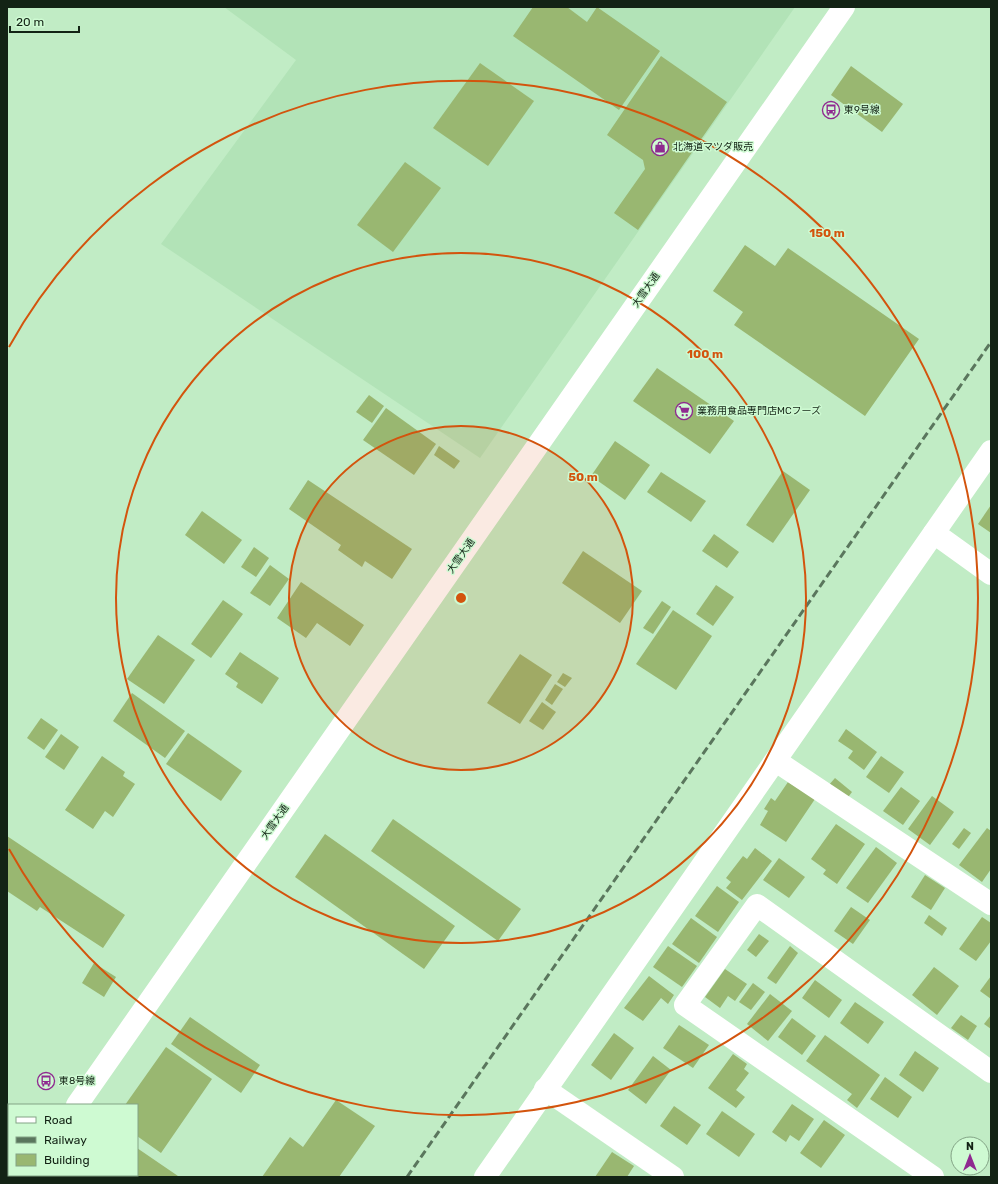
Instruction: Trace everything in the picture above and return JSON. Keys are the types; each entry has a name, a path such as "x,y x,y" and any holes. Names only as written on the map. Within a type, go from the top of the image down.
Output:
{"main road":[{"name":"大雪大通","path":"78,1104 844,7"},
{"path":"485,1177 991,451"},
{"path":"934,533 991,574"},
{"path":"776,761 991,904"},
{"path":"933,1177 685,1005 757,905 991,1072"},
{"path":"545,1089 673,1177"}],"shaded area":[{"path":"224,7 795,7 480,458 161,244 296,60"}],"building":[{"path":"533,7 567,7 587,22 597,7 660,51 619,110 513,36"},
{"name":"北海道マツダ販売","path":"661,56 727,102 638,230 614,213 645,169 643,160 607,135"},
{"path":"480,63 534,101 488,166 433,128"},
{"path":"851,66 903,104 882,132 831,95"},
{"path":"405,162 441,188 393,252 357,225"},
{"path":"745,245 775,266 788,248 919,339 865,416 734,325 743,312 713,291"},
{"name":"業務用食品専門店MCフーズ","path":"657,368 734,421 710,454 633,401"},
{"path":"369,395 384,406 372,423 356,412"},
{"path":"386,408 436,444 414,475 363,440"},
{"path":"615,441 650,465 625,500 591,476"},
{"path":"439,446 460,461 454,469 434,455"},
{"path":"783,471 810,490 773,543 746,525"},
{"path":"661,472 706,501 691,522 647,492"},
{"path":"308,480 412,549 392,579 365,561 362,567 338,550 341,545 289,509"},
{"path":"991,505 991,533 978,524"},
{"path":"202,511 242,540 224,564 185,535"},
{"path":"714,534 739,552 727,568 702,551"},
{"path":"254,547 269,558 256,577 241,567"},
{"path":"583,551 642,591 620,623 562,583"},
{"path":"270,565 289,579 270,606 250,593"},
{"path":"301,582 364,625 350,646 317,623 306,638 277,618"},
{"path":"716,585 734,597 713,626 696,614"},
{"path":"223,600 243,614 211,658 191,644"},
{"path":"662,601 671,607 653,634 643,628"},
{"path":"673,610 712,636 676,690 636,664"},
{"path":"158,635 195,660 164,704 127,679"},
{"path":"240,652 279,678 262,704 236,687 238,683 225,674"},
{"path":"520,654 552,675 520,724 487,703"},
{"path":"563,673 572,678 565,687 557,682"},
{"path":"555,684 563,689 552,705 545,700"},
{"path":"132,693 185,731 165,758 113,721"},
{"path":"542,702 556,712 543,730 529,721"},
{"path":"41,718 58,730 44,750 27,738"},
{"path":"846,729 877,752 864,770 848,758 853,751 838,741"},
{"path":"188,733 242,771 221,801 166,764"},
{"path":"61,734 79,747 64,770 45,757"},
{"path":"102,756 125,772 123,776 135,784 113,817 105,811 93,829 65,810"},
{"path":"881,756 904,772 889,793 866,777"},
{"path":"835,778 852,792 846,800 828,786"},
{"path":"788,782 815,799 786,842 760,825 768,811 764,809 771,798 775,801"},
{"path":"901,787 920,801 903,825 883,811"},
{"path":"932,796 954,812 930,845 908,829"},
{"path":"393,819 521,909 498,941 371,851"},
{"path":"836,824 865,844 837,884 823,874 826,870 811,859"},
{"path":"964,828 971,833 959,849 952,844"},
{"path":"987,828 991,831 991,869 982,882 959,865"},
{"path":"325,834 455,926 424,969 295,877"},
{"path":"7,836 125,915 103,948 40,907 37,911 7,891"},
{"path":"876,847 897,863 868,903 846,888"},
{"path":"755,848 772,861 742,900 726,888 731,882 726,878 743,856 747,859"},
{"path":"779,858 805,877 789,898 763,880"},
{"path":"925,875 945,888 931,910 911,897"},
{"path":"717,886 739,902 718,932 695,916"},
{"path":"851,907 870,920 853,944 834,931"},
{"path":"929,915 947,928 942,936 924,923"},
{"path":"982,917 991,923 991,941 976,961 959,949"},
{"path":"691,918 717,937 699,963 672,944"},
{"path":"759,934 769,941 756,957 747,950"},
{"path":"668,946 697,966 682,987 653,967"},
{"path":"790,946 798,953 776,984 767,978"},
{"path":"94,963 116,977 104,997 82,983"},
{"path":"934,967 959,986 937,1015 912,995"},
{"path":"725,969 747,984 735,1001 728,996 720,1008 705,997"},
{"path":"649,976 674,995 668,1004 661,998 643,1021 624,1008"},
{"path":"991,976 991,999 980,991"},
{"path":"815,980 842,1000 829,1018 802,998"},
{"path":"753,983 765,992 751,1010 739,1002"},
{"path":"770,994 792,1011 768,1041 747,1024"},
{"path":"855,1002 884,1022 868,1044 840,1023"},
{"path":"961,1015 977,1026 968,1040 951,1028"},
{"path":"991,1015 991,1029 984,1024"},
{"path":"190,1017 260,1065 241,1093 171,1044"},
{"path":"792,1018 816,1036 802,1055 778,1037"},
{"path":"679,1025 709,1045 693,1068 663,1048"},
{"path":"614,1033 634,1048 611,1080 591,1065"},
{"path":"825,1035 880,1075 857,1108 847,1100 852,1094 806,1061"},
{"path":"166,1047 212,1079 161,1153 138,1137 138,1104 126,1104"},
{"path":"915,1051 939,1068 923,1092 899,1075"},
{"path":"733,1054 747,1064 744,1069 749,1073 736,1090 745,1097 736,1108 708,1088"},
{"path":"653,1056 671,1070 646,1104 628,1090"},
{"path":"885,1077 912,1097 898,1118 870,1099"},
{"path":"336,1100 375,1126 339,1177 262,1177 290,1137 303,1147"},
{"path":"792,1104 814,1119 799,1141 790,1135 786,1142 772,1132"},
{"path":"674,1106 701,1125 687,1145 660,1126"},
{"path":"722,1111 755,1134 739,1157 706,1134"},
{"path":"824,1120 845,1135 821,1168 800,1153"},
{"path":"138,1149 178,1176 177,1177 112,1176 138,1176"},
{"path":"612,1152 634,1166 627,1177 595,1177"}],"railway":[{"path":"407,1177 991,342"}],"place":[{"name":"東9号線","path":"831,110"},
{"name":"北海道マツダ販売","path":"660,147"},
{"name":"業務用食品専門店MCフーズ","path":"684,411"},
{"name":"東8号線","path":"46,1081"}]}
